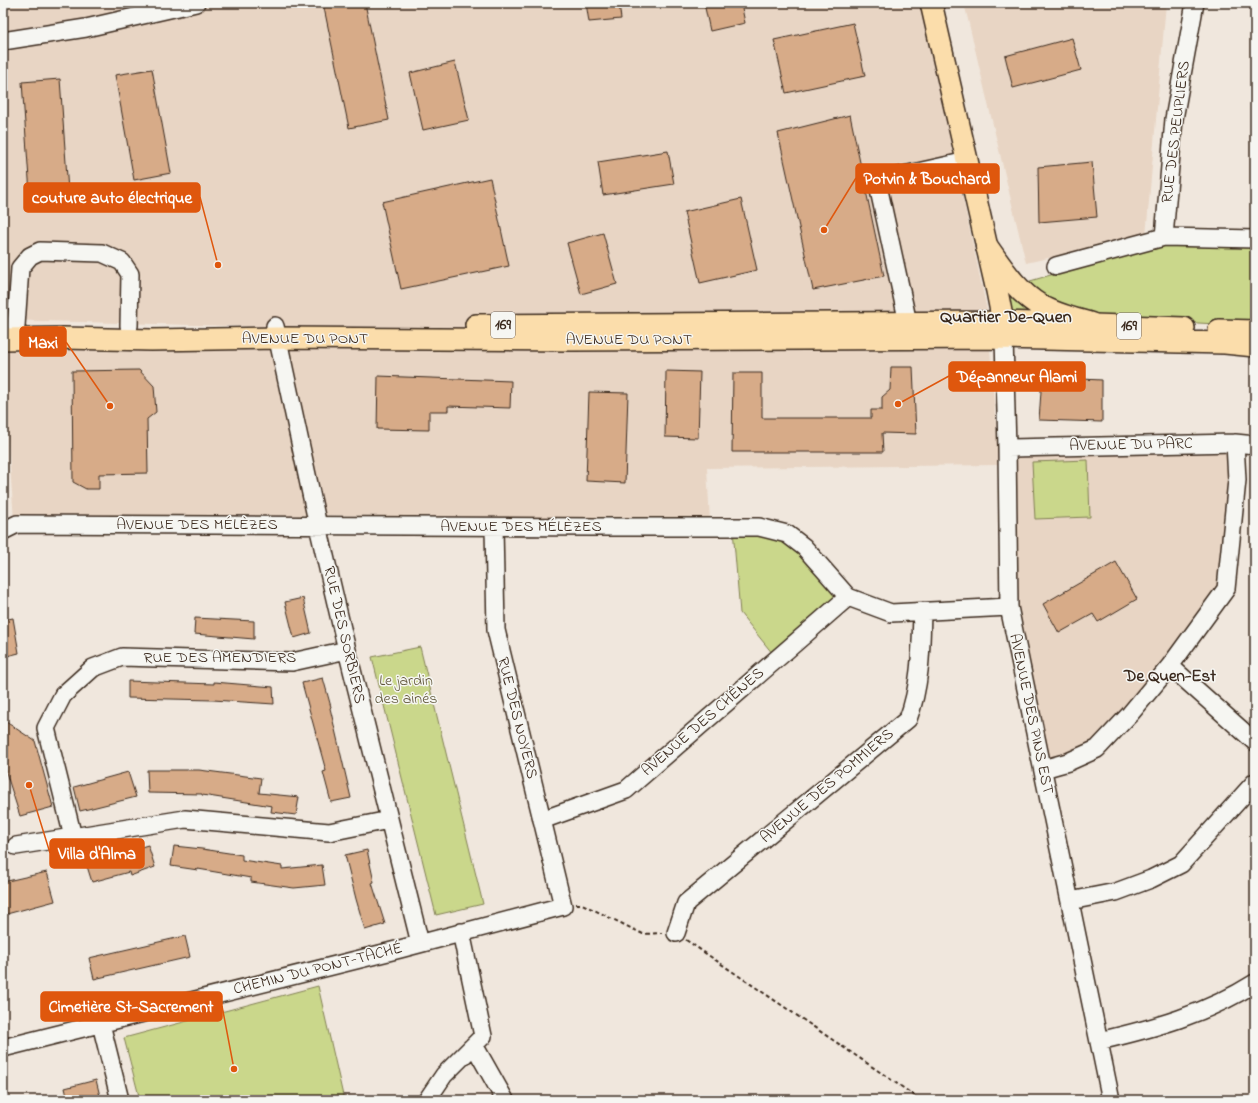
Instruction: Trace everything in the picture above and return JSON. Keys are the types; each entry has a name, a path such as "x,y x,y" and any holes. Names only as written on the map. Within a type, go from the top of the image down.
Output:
{"highway":[{"path":"987,247 1010,279 1027,296 1041,306 1059,314 1091,324"}],"main road":[{"path":"931,3 987,247 1003,330"},
{"name":"AVENUE DU PONT","path":"8,330 64,338 150,340 276,332 908,323 1255,346"},
{"name":"AVENUE DU PONT","path":"8,330 129,326 276,332 686,340 1003,330 1091,324 1255,331"}],"street":[{"path":"3,41 86,28 196,3"},
{"name":"RUE DES PEUPLIERS","path":"1164,237 1174,119 1195,3"},
{"path":"908,323 878,181 968,161"},
{"path":"1056,266 1164,237 1255,239"},
{"path":"8,330 20,268 30,256 40,251 102,253 122,262 130,274 129,326"},
{"name":"AVENUE DES PINS EST","path":"1003,330 1007,448 1009,607 1111,1100"},
{"name":"RUE DES SORBIERS","path":"276,332 318,526 347,650 420,943"},
{"path":"1043,769 1068,762 1097,749 1130,714 1170,666 1226,589 1237,480 1235,444"},
{"name":"AVENUE DU PARC","path":"1007,448 1235,444 1255,445"},
{"name":"AVENUE DES MÉLÈZES","path":"3,531 17,524 759,527 787,534 804,547 848,597 891,613 1009,607"},
{"name":"RUE DES NOYERS","path":"494,527 496,630 562,906"},
{"name":"AVENUE DES CHÊNES","path":"542,820 626,790 848,597"},
{"name":"AVENUE DES POMMIERS","path":"676,933 686,903 908,719 913,705 921,656 922,612"},
{"name":"RUE DES AMENDIERS","path":"73,837 46,728 63,695 94,668 122,658 292,662 347,650"},
{"path":"1170,666 1255,742"},
{"path":"1070,901 1116,892 1151,879 1181,864 1255,782"},
{"path":"16,846 185,819 329,832 389,820"},
{"name":"CHEMIN DU PONT-TACHÉ","path":"3,1048 562,906"},
{"path":"427,1100 444,1075 483,1036 461,932"},
{"path":"1099,1041 1138,1032 1198,1013 1237,995 1255,983"},
{"path":"101,1024 120,1100"},
{"path":"474,1045 505,1100"}],"path":[{"path":"562,906 582,904 643,934 676,933 921,1100"}],"shaded area":[{"path":"3,3 921,3 987,310 999,465 707,468 710,521 323,515 14,520 3,370 3,335 268,327 3,320"},
{"path":"964,3 1166,3 1146,236 1026,263"},
{"path":"1235,443 1226,589 1097,749 1042,766 1009,607 1007,448"}],"green space":[{"path":"1163,242 1255,248 1255,326 1008,313 1003,289"},
{"path":"1088,460 1090,517 1035,519 1032,462"},
{"path":"733,529 787,534 845,597 777,659 740,613"},
{"name":"Le jardin des ainés","path":"420,647 483,904 436,915 372,657"},
{"path":"318,986 344,1100 140,1100 124,1038"}],"building":[{"path":"323,3 365,3 389,120 349,128"},
{"path":"586,3 619,3 621,19 589,22"},
{"path":"704,3 741,3 745,23 710,31"},
{"path":"853,23 865,76 786,93 774,40"},
{"path":"1072,38 1081,70 1013,88 1005,56"},
{"path":"455,62 469,120 423,130 410,73"},
{"path":"152,69 171,173 134,180 115,75"},
{"path":"60,79 68,191 30,193 22,82"},
{"path":"850,115 884,276 813,290 778,133"},
{"path":"668,151 674,184 603,195 598,162"},
{"path":"1092,162 1097,217 1039,222 1038,167"},
{"path":"490,178 509,266 401,289 382,202"},
{"path":"741,199 757,270 700,283 684,212"},
{"path":"603,233 617,284 581,294 567,243"},
{"path":"891,367 913,367 916,434 882,433 883,452 732,452 733,373 762,373 762,418 871,418 871,410 882,410 882,397 890,390"},
{"path":"139,370 154,386 156,412 147,419 148,473 99,474 99,489 86,489 73,482 72,371"},
{"path":"666,371 700,372 698,438 665,437"},
{"path":"378,376 511,381 510,408 448,406 448,411 429,411 429,430 377,429"},
{"path":"1042,377 1102,380 1102,422 1039,420"},
{"path":"589,392 628,393 625,483 586,481"},
{"path":"1116,562 1137,599 1098,622 1093,614 1059,633 1043,604"},
{"path":"303,598 311,633 294,638 285,602"},
{"path":"13,618 19,653 3,657 3,620"},
{"path":"195,618 254,621 254,639 194,634"},
{"path":"323,678 331,707 351,798 331,802 323,772 326,771 302,683"},
{"path":"128,681 214,684 214,682 273,687 274,704 213,700 128,698"},
{"path":"3,720 35,741 53,807 20,816 3,763"},
{"path":"147,770 199,770 261,778 259,793 299,797 296,815 271,812 272,806 202,794 148,793"},
{"path":"128,772 136,797 80,811 74,787"},
{"path":"148,845 155,867 130,876 129,872 92,882 86,863"},
{"path":"174,846 242,855 242,860 282,866 282,869 322,865 325,885 294,888 251,882 251,878 171,866"},
{"path":"367,850 374,882 372,883 385,924 365,930 345,855"},
{"path":"47,872 55,901 3,915 3,882"},
{"path":"185,936 190,957 94,979 89,958"},
{"path":"96,1080 101,1100 68,1100 65,1088"}],"place":[{"name":"Potvin & Bouchard","path":"824,230"},
{"name":"couture auto électrique","path":"218,265"},
{"name":"Dépanneur Alami","path":"898,404"},
{"name":"Maxi","path":"110,406"},
{"name":"Villa d'Alma","path":"29,785"},
{"name":"Cimetière St-Sacrement","path":"234,1069"}],"district":[{"name":"Quartier De-Quen","path":"1006,318"},
{"name":"De Quen-Est","path":"1170,676"}]}
